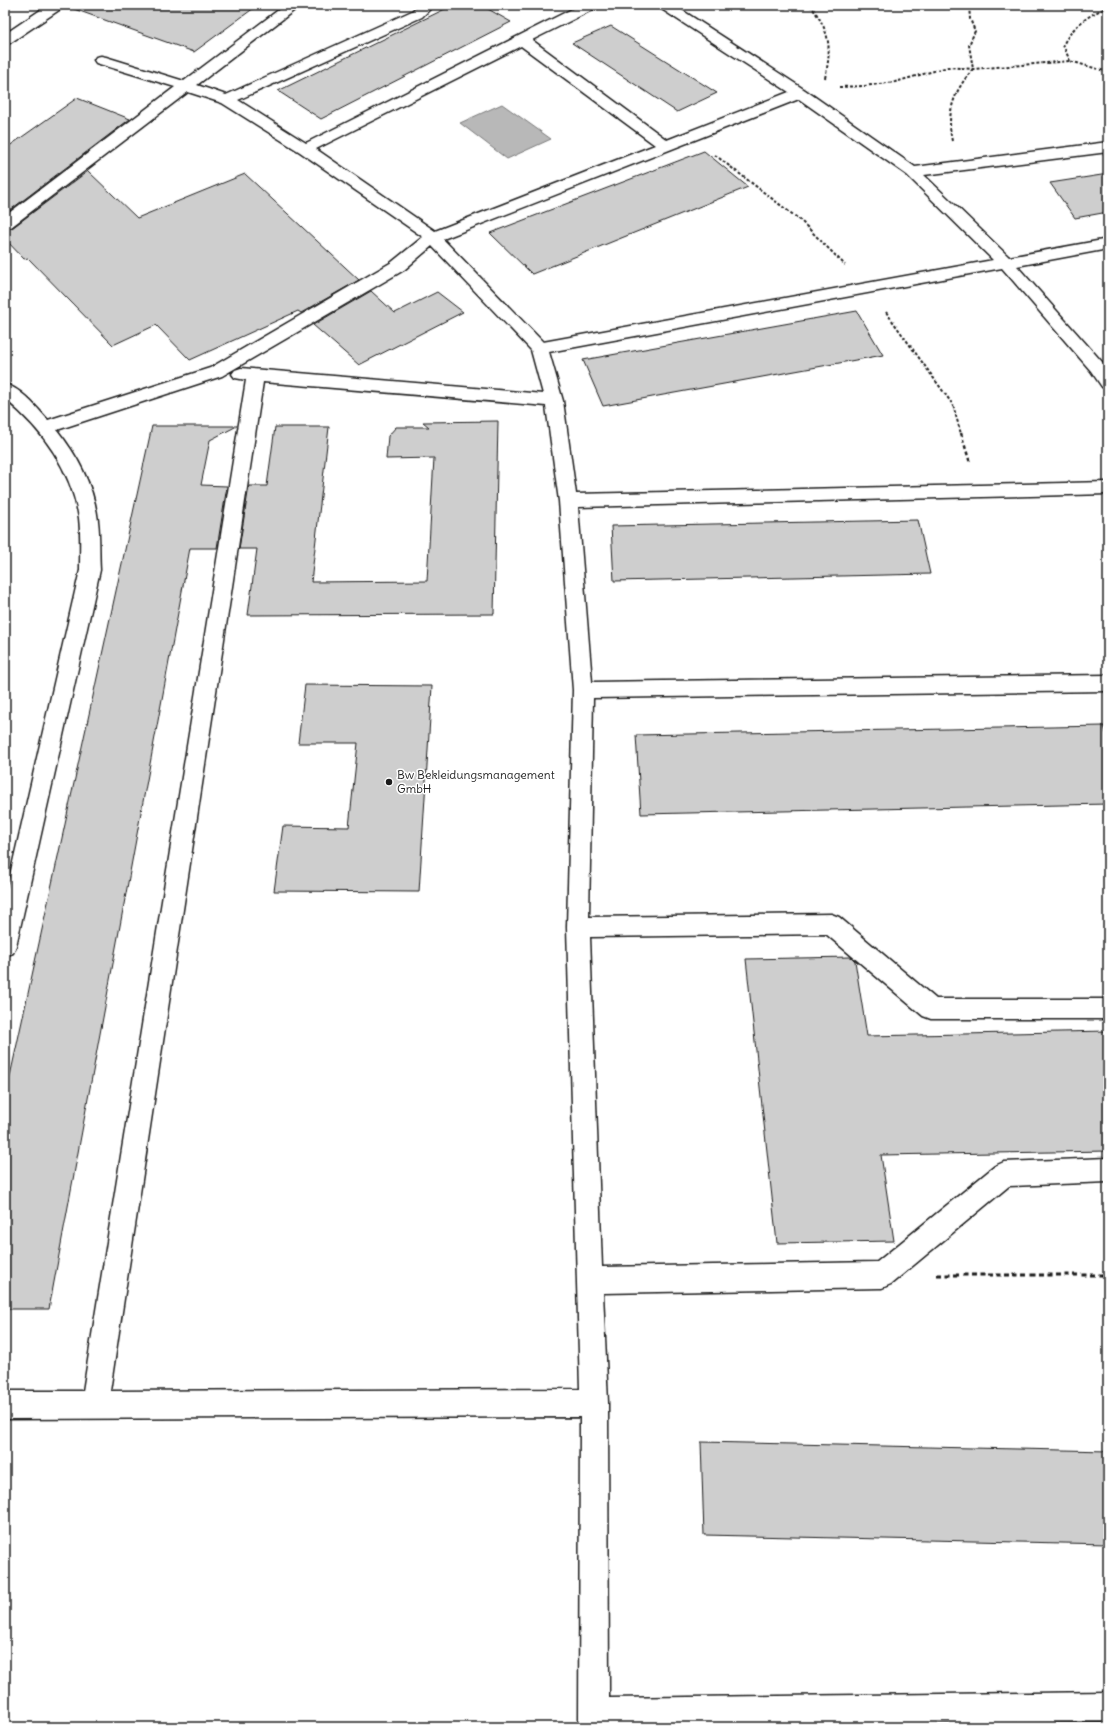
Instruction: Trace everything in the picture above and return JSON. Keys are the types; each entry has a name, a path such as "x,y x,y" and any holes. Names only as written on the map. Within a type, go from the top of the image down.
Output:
{"street":[{"path":"5,40 57,5"},
{"path":"5,224 294,5"},
{"path":"227,100 417,14 427,5"},
{"path":"305,149 591,5"},
{"path":"665,5 800,93 912,172 1006,263 1097,367 1108,383"},
{"path":"523,40 666,146"},
{"path":"101,60 227,100 305,149 432,237 539,348 554,402 568,501 583,690 578,927 594,1403 594,1720 1108,1707"},
{"path":"46,427 216,372 398,266 432,237 800,93"},
{"path":"912,172 1108,147"},
{"path":"539,348 1108,244"},
{"path":"216,372 554,402"},
{"path":"94,1405 255,375"},
{"path":"5,390 26,406 46,427 74,466 87,512 90,570 5,946"},
{"path":"568,501 1108,488"},
{"path":"583,690 1108,683"},
{"path":"578,927 831,924 931,1009 1108,1009"},
{"path":"590,1280 882,1275 1004,1174 1108,1170"},
{"path":"5,1405 594,1403"}],"path":[{"path":"800,93 824,81 829,62 829,37 817,13 810,5"},
{"path":"964,165 956,155 951,139 949,119 953,101 960,84 973,68 969,45 975,31 970,19 969,5"},
{"path":"1070,61 1063,45 1069,33 1097,12 1108,7"},
{"path":"824,81 838,87 864,86 896,82 948,67 973,68 1070,61 1108,72"},
{"path":"882,1275 1108,1275"}],"shaded area":[{"path":"502,104 551,139 507,159 460,123"}],"building":[{"path":"75,5 258,5 194,52 74,9"},
{"path":"453,5 481,5 511,22 321,119 278,91"},
{"path":"611,26 717,93 677,112 572,43"},
{"path":"77,98 130,119 5,214 5,149"},
{"path":"704,151 748,187 532,274 490,233"},
{"path":"88,171 137,218 245,174 359,280 301,313 298,311 190,360 156,325 113,345 28,258 24,259 5,239 5,230 12,228"},
{"path":"1108,174 1108,212 1075,218 1050,183"},
{"path":"371,291 395,313 437,292 463,312 359,365 313,325"},
{"path":"857,311 883,355 603,406 583,360"},
{"path":"498,421 494,614 248,615 257,549 239,549 249,486 267,486 275,427 329,427 311,582 427,581 434,458 386,459 388,436 396,427 429,427 423,422"},
{"path":"152,426 237,426 210,440 201,485 227,486 217,548 190,548 49,1309 5,1309 5,1099"},
{"path":"918,520 930,574 614,581 611,526"},
{"path":"305,685 432,686 419,892 274,891 283,826 349,827 358,743 298,743"},
{"path":"1104,726 1108,740 1108,804 641,814 636,735"},
{"path":"851,957 855,961 867,1036 1108,1031 1108,1151 881,1155 894,1241 777,1243 746,959"},
{"path":"701,1442 1108,1451 1108,1544 704,1535"}],"place":[{"name":"Bw Bekleidungsmanagement GmbH","path":"389,782"}]}
